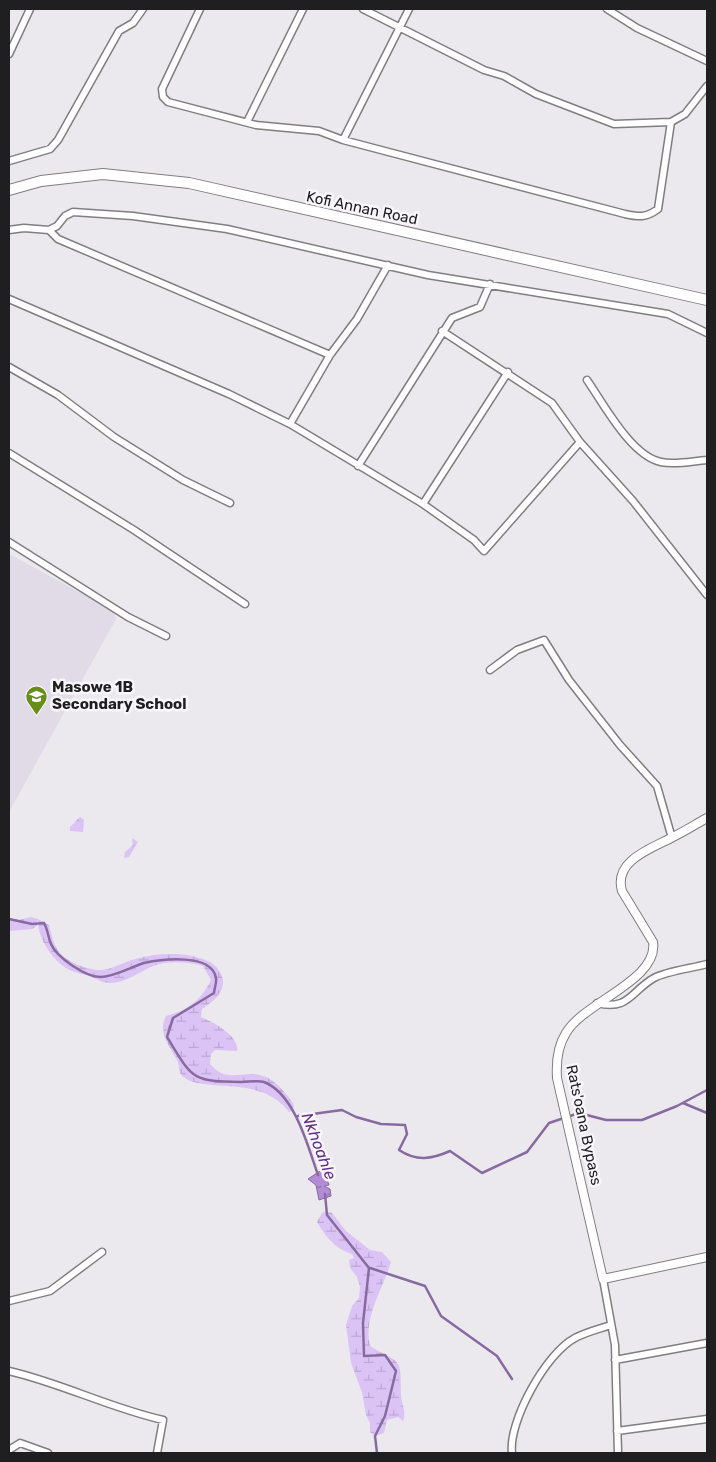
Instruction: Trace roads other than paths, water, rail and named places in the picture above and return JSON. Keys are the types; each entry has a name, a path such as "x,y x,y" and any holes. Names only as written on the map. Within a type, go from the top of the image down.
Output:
{"main road":[{"name":"Kofi Annan Road","path":"9,190 41,181 103,174 189,183 707,300"}],"street":[{"path":"9,54 30,9"},
{"path":"9,161 50,149 58,140 119,31 133,23 143,9"},
{"path":"200,9 162,89 163,96 168,102 247,122 319,132 343,140 638,217 649,216 658,209 671,122"},
{"path":"247,122 303,9"},
{"path":"363,9 484,70 504,76 536,94 614,124 671,122 685,114 707,86"},
{"path":"343,140 410,9"},
{"path":"607,9 637,28 707,61"},
{"path":"9,230 24,228 49,230 57,226 65,216 73,212 132,216 227,230 428,275 668,314 707,333"},
{"path":"49,230 58,239 330,356"},
{"path":"290,424 330,356 357,319 388,265"},
{"path":"358,466 442,331 452,318 480,307 490,284"},
{"path":"9,299 221,391 290,424 422,504 474,540 484,551 580,442"},
{"path":"442,331 508,372 552,403 580,442 633,501 707,595"},
{"path":"9,367 58,395 114,436 183,480 230,503"},
{"path":"422,504 508,372"},
{"path":"587,380 624,433 642,452 659,462 678,463 707,460"},
{"path":"9,453 134,530 245,604"},
{"path":"9,542 128,617 166,636"},
{"path":"490,670 517,650 544,640 569,680 620,745 657,786 672,838"},
{"name":"Rats'oana Bypass","path":"603,1279 557,1078 556,1058 566,1033 576,1020 597,1002 638,975 652,960 653,942 646,927 627,902 620,884 624,871 632,860 707,818"},
{"path":"597,1002 611,1006 627,1000 654,978 707,964"},
{"path":"9,1301 50,1291 102,1252"},
{"path":"618,1453 615,1360 603,1279 707,1257"},
{"path":"512,1453 511,1446 519,1415 532,1388 555,1354 574,1338 611,1325"},
{"path":"615,1360 707,1342"},
{"path":"9,1371 42,1379 142,1415 163,1420 157,1453"},
{"path":"617,1431 707,1419"},
{"path":"9,1449 20,1443 48,1453"}],"water":[{"path":"323,1169 329,1185 324,1186 330,1189 331,1196 319,1200 316,1185 308,1179"}],"waterway":[{"name":"Nkhoahle","path":"9,919 32,924 44,923 51,944 59,955 72,966 94,976 105,977 144,963 162,960 196,961 206,965 212,970 216,978 214,993 173,1018 167,1037 182,1062 195,1075 224,1082 262,1081 275,1088 292,1109 299,1122 318,1175"},
{"path":"298,1116 342,1110 356,1117 381,1124 405,1125 407,1134 399,1150 418,1158 437,1156 450,1151 482,1173 527,1152 549,1123 579,1113 606,1120 642,1120 677,1106 707,1090"},
{"path":"683,1103 707,1113"},
{"name":"Nkhoahle","path":"325,1194 327,1215 369,1268 363,1323 364,1356 385,1355 396,1371 385,1416 375,1436 377,1453"},
{"path":"370,1268 425,1286 441,1316 497,1356 512,1379"}],"place":[{"name":"Masowe 1B Secondary School","path":"36,715"}]}
